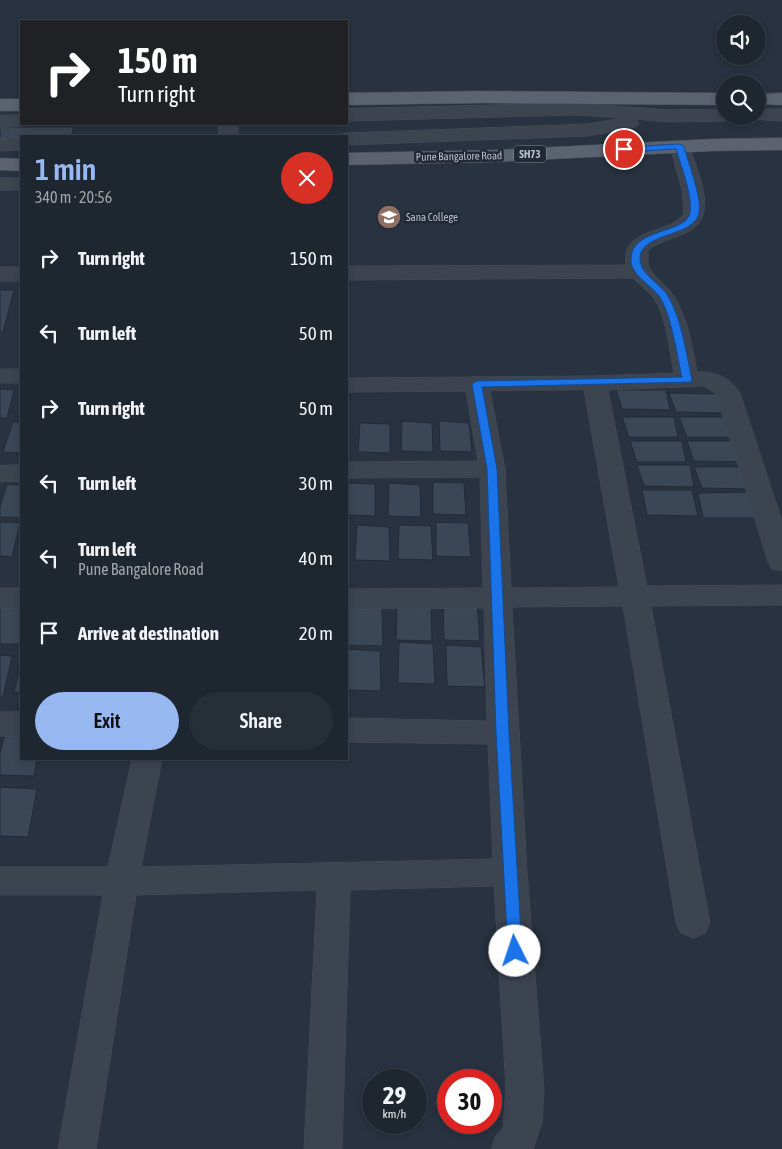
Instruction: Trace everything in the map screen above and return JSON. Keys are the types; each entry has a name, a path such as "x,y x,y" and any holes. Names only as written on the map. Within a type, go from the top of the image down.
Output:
{"main road":[{"path":"348,99 484,97 716,99"},
{"path":"0,105 20,105"},
{"name":"Pune Bangalore Road","path":"348,159 494,156 680,146 782,144"},
{"path":"0,164 20,165"}],"street":[{"path":"766,106 781,109"},
{"path":"348,115 577,109 668,116 716,115"},
{"path":"348,139 588,130 668,116"},
{"path":"0,122 20,121"},
{"path":"0,144 20,144"},
{"path":"680,146 695,203 692,220 649,239 638,250 635,261 640,271 663,294 670,307 687,380"},
{"path":"0,184 20,184"},
{"path":"348,273 640,271"},
{"path":"0,274 20,274"},
{"path":"0,376 20,376"},
{"path":"348,385 595,383 706,379 716,382 724,386 728,393 782,562"},
{"path":"595,383 635,597 692,923"},
{"path":"477,384 492,469 502,732 525,1089 524,1124 518,1142 510,1149"},
{"path":"348,470 492,469"},
{"path":"0,474 20,473"},
{"path":"348,599 782,595"},
{"path":"0,598 20,598"},
{"path":"0,724 20,724"},
{"path":"348,730 502,732"},
{"path":"77,1149 122,881 147,760"},
{"path":"0,881 122,881 510,872"},
{"path":"323,1149 334,876"}],"building":[{"path":"0,127 74,127 71,135 20,135 20,141 0,141"},
{"path":"0,290 14,290 3,332 0,332"},
{"path":"0,389 14,390 7,418 0,418"},
{"path":"616,390 666,390 670,410 622,409"},
{"path":"669,393 719,394 724,413 676,412"},
{"path":"622,417 674,417 678,437 629,437"},
{"path":"679,417 730,417 735,437 687,437"},
{"path":"402,421 432,423 433,452 401,451"},
{"path":"439,421 469,423 472,452 440,451"},
{"path":"13,422 20,423 20,453 3,452"},
{"path":"360,423 390,424 390,453 358,452"},
{"path":"630,441 682,441 686,462 637,462"},
{"path":"687,441 739,441 744,462 694,461"},
{"path":"637,465 690,465 694,487 644,486"},
{"path":"694,467 747,467 753,489 702,488"},
{"path":"433,482 464,483 466,515 433,514"},
{"path":"348,483 375,484 375,516 348,515"},
{"path":"389,483 420,485 421,517 388,516"},
{"path":"7,484 20,485 20,518 0,517 0,507"},
{"path":"642,490 692,490 698,516 647,515"},
{"path":"748,492 755,518 703,518 698,493"},
{"path":"0,522 20,523 12,557 0,556"},
{"path":"436,522 468,523 471,557 436,556"},
{"path":"357,525 389,527 390,561 355,560"},
{"path":"399,525 431,526 433,560 398,559"},
{"path":"397,602 431,603 432,641 396,640"},
{"path":"443,602 477,603 480,641 444,640"},
{"path":"0,605 20,606 20,644 0,644"},
{"path":"348,606 382,608 383,646 348,645"},
{"path":"399,642 433,644 435,684 398,683"},
{"path":"446,645 481,647 485,687 447,686"},
{"path":"348,649 380,651 381,691 348,690"},
{"path":"0,655 12,656 3,697 0,697"},
{"path":"20,668 20,693 14,692"},
{"path":"6,730 20,731 20,760 37,760 34,776 0,775 0,753"},
{"path":"0,787 37,789 28,837 0,836"}],"place":[{"name":"Sana College","path":"389,217"}],"route":[{"path":"515,951 502,732 492,469 477,384 687,380 670,307 663,294 640,271 635,261 638,250 649,239 692,220 695,203 680,146 624,149"}]}
